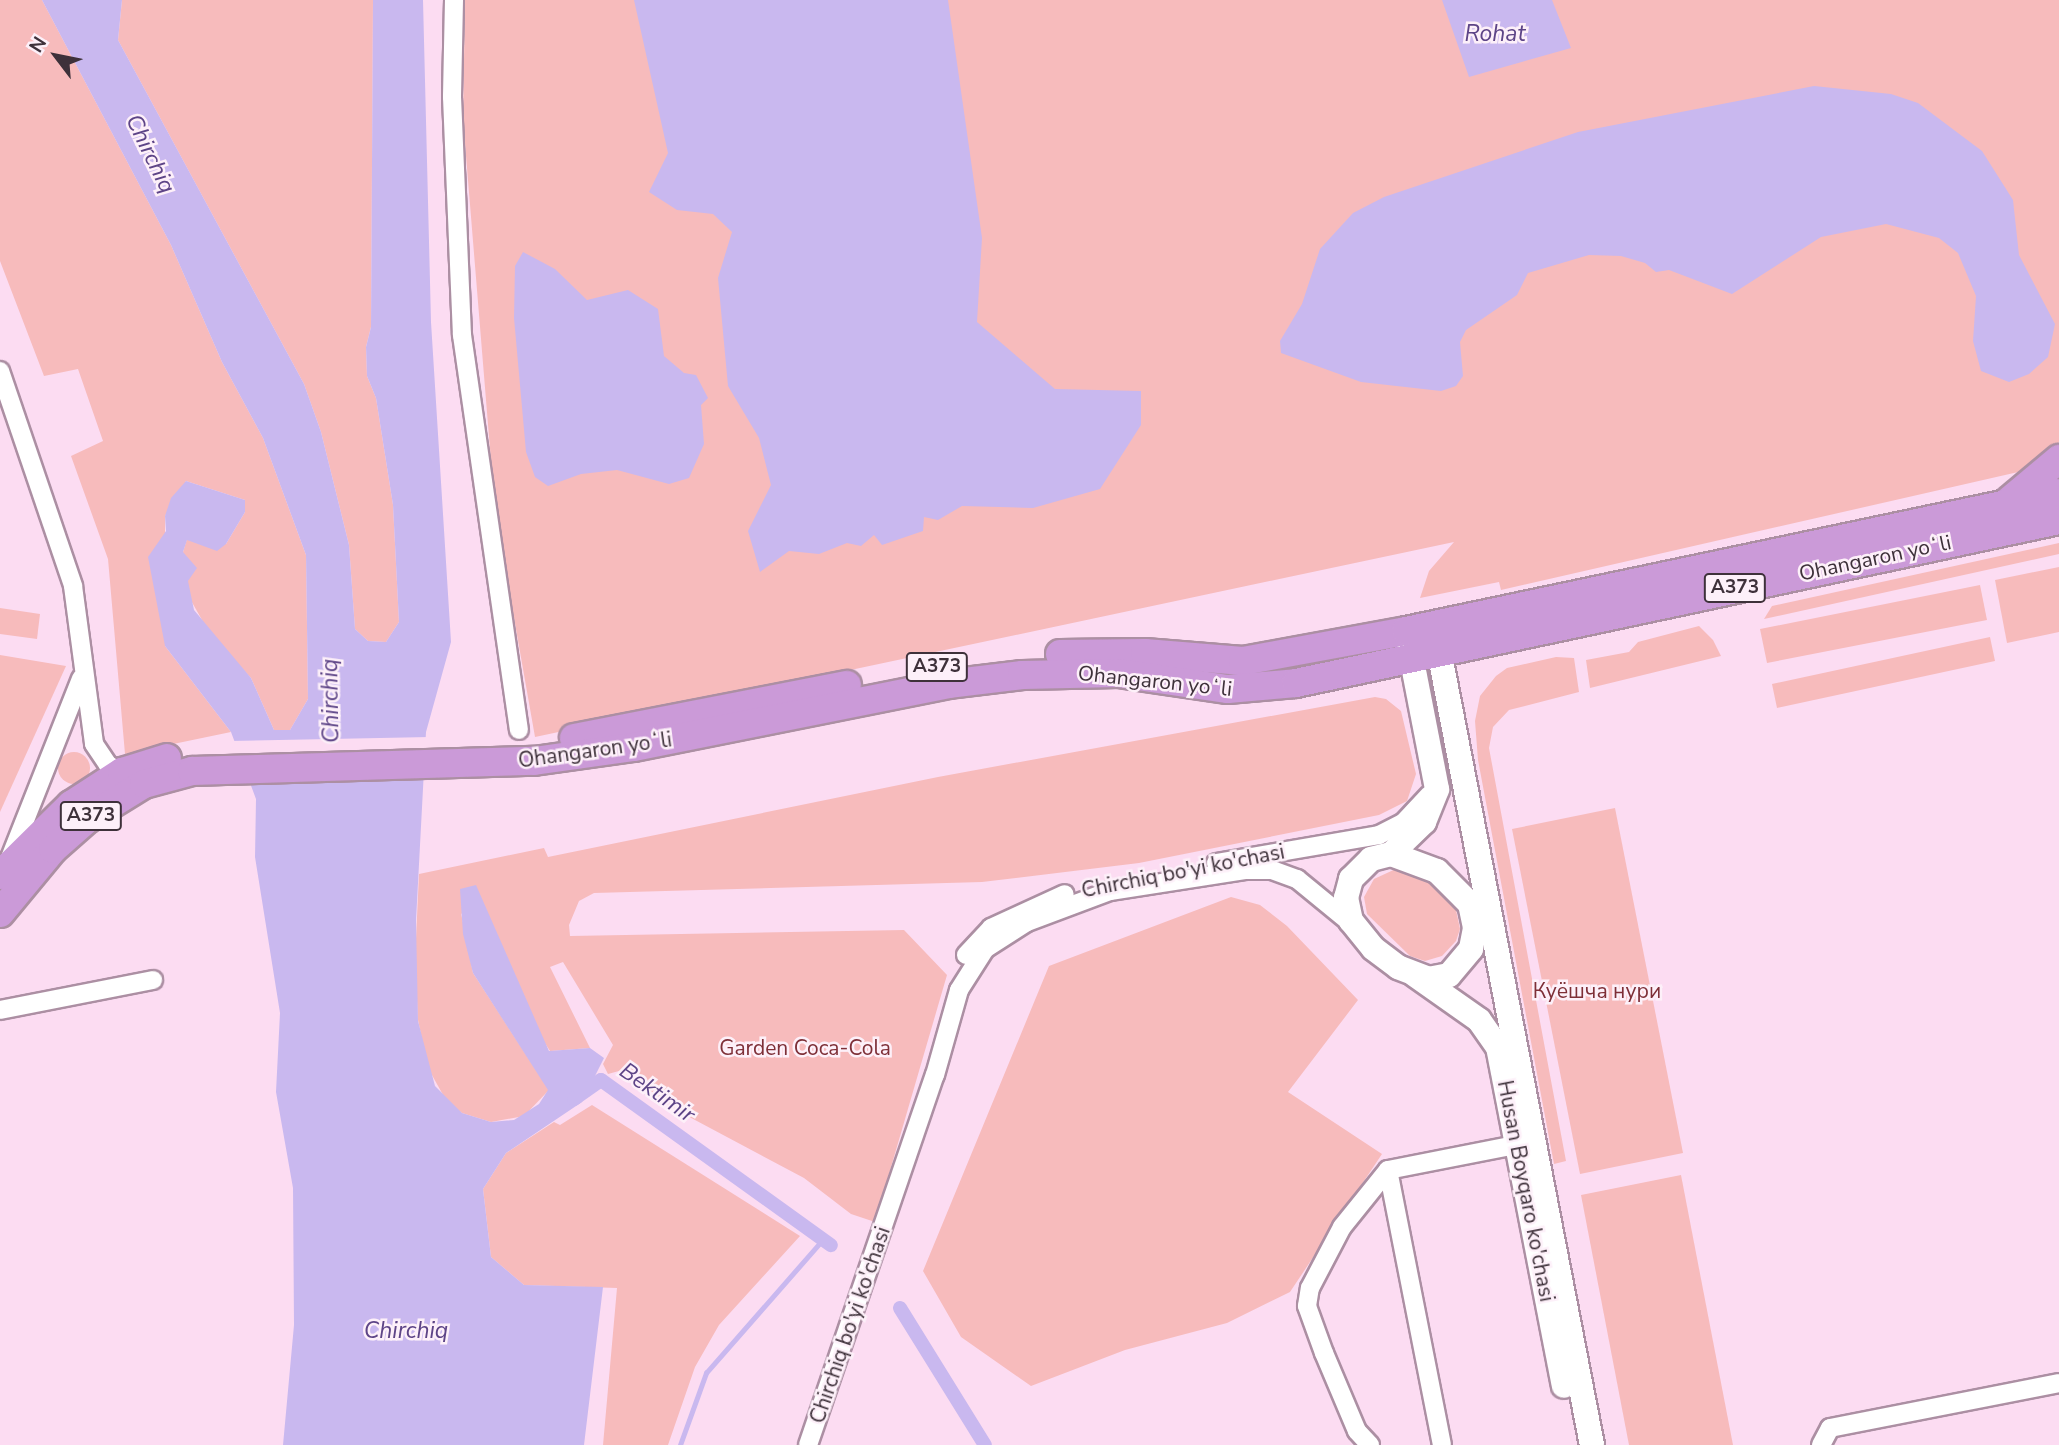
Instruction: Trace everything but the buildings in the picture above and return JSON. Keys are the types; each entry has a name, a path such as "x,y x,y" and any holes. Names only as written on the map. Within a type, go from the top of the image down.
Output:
{"highway":[{"path":"2003,505 2059,459"},
{"name":"Ohangaron yoʻli","path":"3,871 71,805 122,772 159,760 443,755 534,761 635,747 948,684 1021,675 1118,673 1246,690 1412,659 1436,639 2059,493"},
{"name":"Ohangaron yoʻli","path":"443,755 581,737 943,666 1004,658 1119,652 1243,661 1406,631 1436,639 2059,520"},
{"name":"Ohangaron yoʻli","path":"0,913 54,849 117,798 164,777 214,760"}],"main road":[{"path":"1354,927 1346,904 1351,879 1371,859 1391,854 1424,822 1435,800 1436,778 1406,631"},
{"name":"Husan Boyqaro ko'chasi","path":"1436,639 1502,963 1526,1143 1576,1445"},
{"name":"Husan Boyqaro ko'chasi","path":"1415,975 1436,978 1460,967 1473,943 1474,829"},
{"name":"Husan Boyqaro ko'chasi","path":"1391,854 1447,878 1465,895 1502,963"},
{"name":"Husan Boyqaro ko'chasi","path":"1354,927 1384,957 1415,975 1492,1034 1526,1143 1592,1445"}],"street":[{"path":"454,0 452,97 462,335 519,730"},
{"path":"0,371 73,586 82,676 94,744 108,765 122,772"},
{"path":"3,871 82,676"},
{"name":"Chirchiq bo'yi ko'chasi","path":"916,1125 926,1073 957,970 991,928 1014,914 1080,888 1379,835 1404,822 1424,802 1436,778"},
{"name":"Chirchiq bo'yi ko'chasi","path":"1346,842 1391,854"},
{"name":"Chirchiq bo'yi ko'chasi","path":"808,1445 885,1226 966,975 985,949 1027,922 1110,891 1263,870 1281,872 1311,887 1354,927"},
{"path":"0,1010 153,981"},
{"path":"1370,1445 1352,1422 1307,1306 1310,1288 1342,1227 1388,1170 1526,1143"},
{"path":"1388,1170 1442,1445"},
{"path":"1821,1445 1830,1428 2059,1383"}],"green space":[{"path":"0,0 42,0 171,245 222,362 263,438 306,555 308,699 290,730 274,730 251,678 210,634 189,597 183,552 187,539 226,544 245,512 245,500 186,481 165,516 165,646 231,732 125,754 108,559 71,456 103,441 78,369 44,376 0,261"},
{"path":"122,0 373,0 371,327 366,347 367,376 376,398 393,505 399,622 386,642 368,641 355,629 349,545 321,432 304,384 118,40"},
{"path":"465,0 2059,0 2059,442 2027,470 1501,590 1499,582 1420,598 1429,571 1454,542 535,737 495,510 463,119"},
{"path":"2059,543 2059,554 1764,619 1772,606"},
{"path":"2059,567 2059,632 2007,643 1995,580"},
{"path":"1980,585 1987,620 1767,663 1760,629"},
{"path":"0,608 40,614 37,639 0,634"},
{"path":"1699,626 1713,640 1721,656 1590,688 1586,660 1629,652 1638,642"},
{"path":"1990,637 1995,661 1777,708 1772,684"},
{"path":"0,655 66,666 0,812"},
{"path":"1556,657 1574,658 1579,692 1509,710 1493,727 1489,748 1566,1161 1554,1164 1478,760 1475,721 1480,696 1496,676 1507,668"},
{"name":"Garden Coca-Cola","path":"1375,697 1386,699 1401,711 1416,774 1407,801 1379,815 1139,863 982,882 594,893 579,901 569,925 570,936 904,930 947,975 875,1222 851,1214 804,1178 665,1104 626,1069 608,1074 603,1064 613,1045 563,962 550,967 590,1048 550,1051 461,913 473,973 549,1090 524,1116 491,1122 462,1113 447,1102 428,1068 418,1020 415,960 419,874 544,848 548,857 938,777"},
{"path":"74,752 86,756 90,768 86,780 74,784 62,780 58,768 62,756"},
{"name":"Куёшча нури","path":"1615,808 1683,1153 1580,1174 1512,829"},
{"path":"1400,867 1430,881 1456,910 1460,929 1456,941 1442,956 1425,961 1410,956 1367,914 1364,897 1374,879"},
{"path":"1231,897 1260,905 1287,926 1358,1000 1288,1092 1382,1154 1290,1292 1227,1323 1125,1350 1031,1386 961,1337 923,1271 1049,966"},
{"path":"592,1105 800,1236 719,1325 695,1367 668,1445 603,1445 617,1288 524,1285 491,1257 483,1189 506,1153 554,1122 560,1125"},
{"path":"1681,1175 1733,1445 1629,1445 1581,1195"}],"water":[{"name":"Chirchiq","path":"42,0 122,0 118,40 304,384 321,432 349,545 355,629 368,641 386,642 399,622 393,505 376,398 367,376 366,347 371,327 373,0 423,0 431,322 451,642 426,732 416,921 418,1021 435,1086 462,1113 491,1122 514,1120 539,1104 548,1090 473,973 463,934 460,889 476,885 549,1051 590,1048 604,1058 582,1102 506,1153 483,1189 491,1257 524,1285 603,1287 584,1445 283,1445 294,1325 293,1188 276,1092 280,1013 255,857 256,799 231,732 165,646 148,557 166,531 165,516 171,498 186,481 245,500 245,512 226,544 217,551 187,540 183,552 197,568 188,581 194,610 251,678 274,730 290,730 308,699 306,555 263,438 222,362 171,245"},
{"path":"634,0 948,0 982,238 977,322 1055,389 1141,391 1141,425 1100,489 1033,508 962,506 938,520 924,517 923,531 882,545 874,535 861,546 847,543 819,554 789,551 760,572 748,531 771,485 759,438 728,386 718,278 732,232 713,214 677,210 649,192 668,153"},
{"name":"Rohat","path":"1442,0 1552,0 1571,48 1469,77"},
{"path":"1814,86 1891,94 1918,103 1982,151 2013,200 2019,255 2055,324 2048,357 2029,374 2009,382 1981,371 1973,341 1976,296 1958,253 1939,238 1886,224 1821,237 1732,294 1669,270 1656,272 1645,263 1621,256 1589,255 1528,273 1517,295 1466,330 1460,342 1463,376 1456,386 1441,391 1361,382 1281,353 1280,341 1302,304 1320,249 1353,213 1384,197 1578,132"},
{"path":"523,252 555,269 587,300 628,290 658,309 664,356 684,373 696,375 708,398 701,405 704,444 689,478 669,484 617,470 581,474 548,486 535,477 526,452 514,318 515,266"}],"pier":[{"path":"430,737 429,774 244,777 230,741"}],"waterway":[{"name":"Bektimir","path":"574,1099 601,1080 831,1245"},
{"path":"680,1445 706,1373 824,1238"},
{"name":"Bektimir","path":"900,1308 985,1445"}]}
